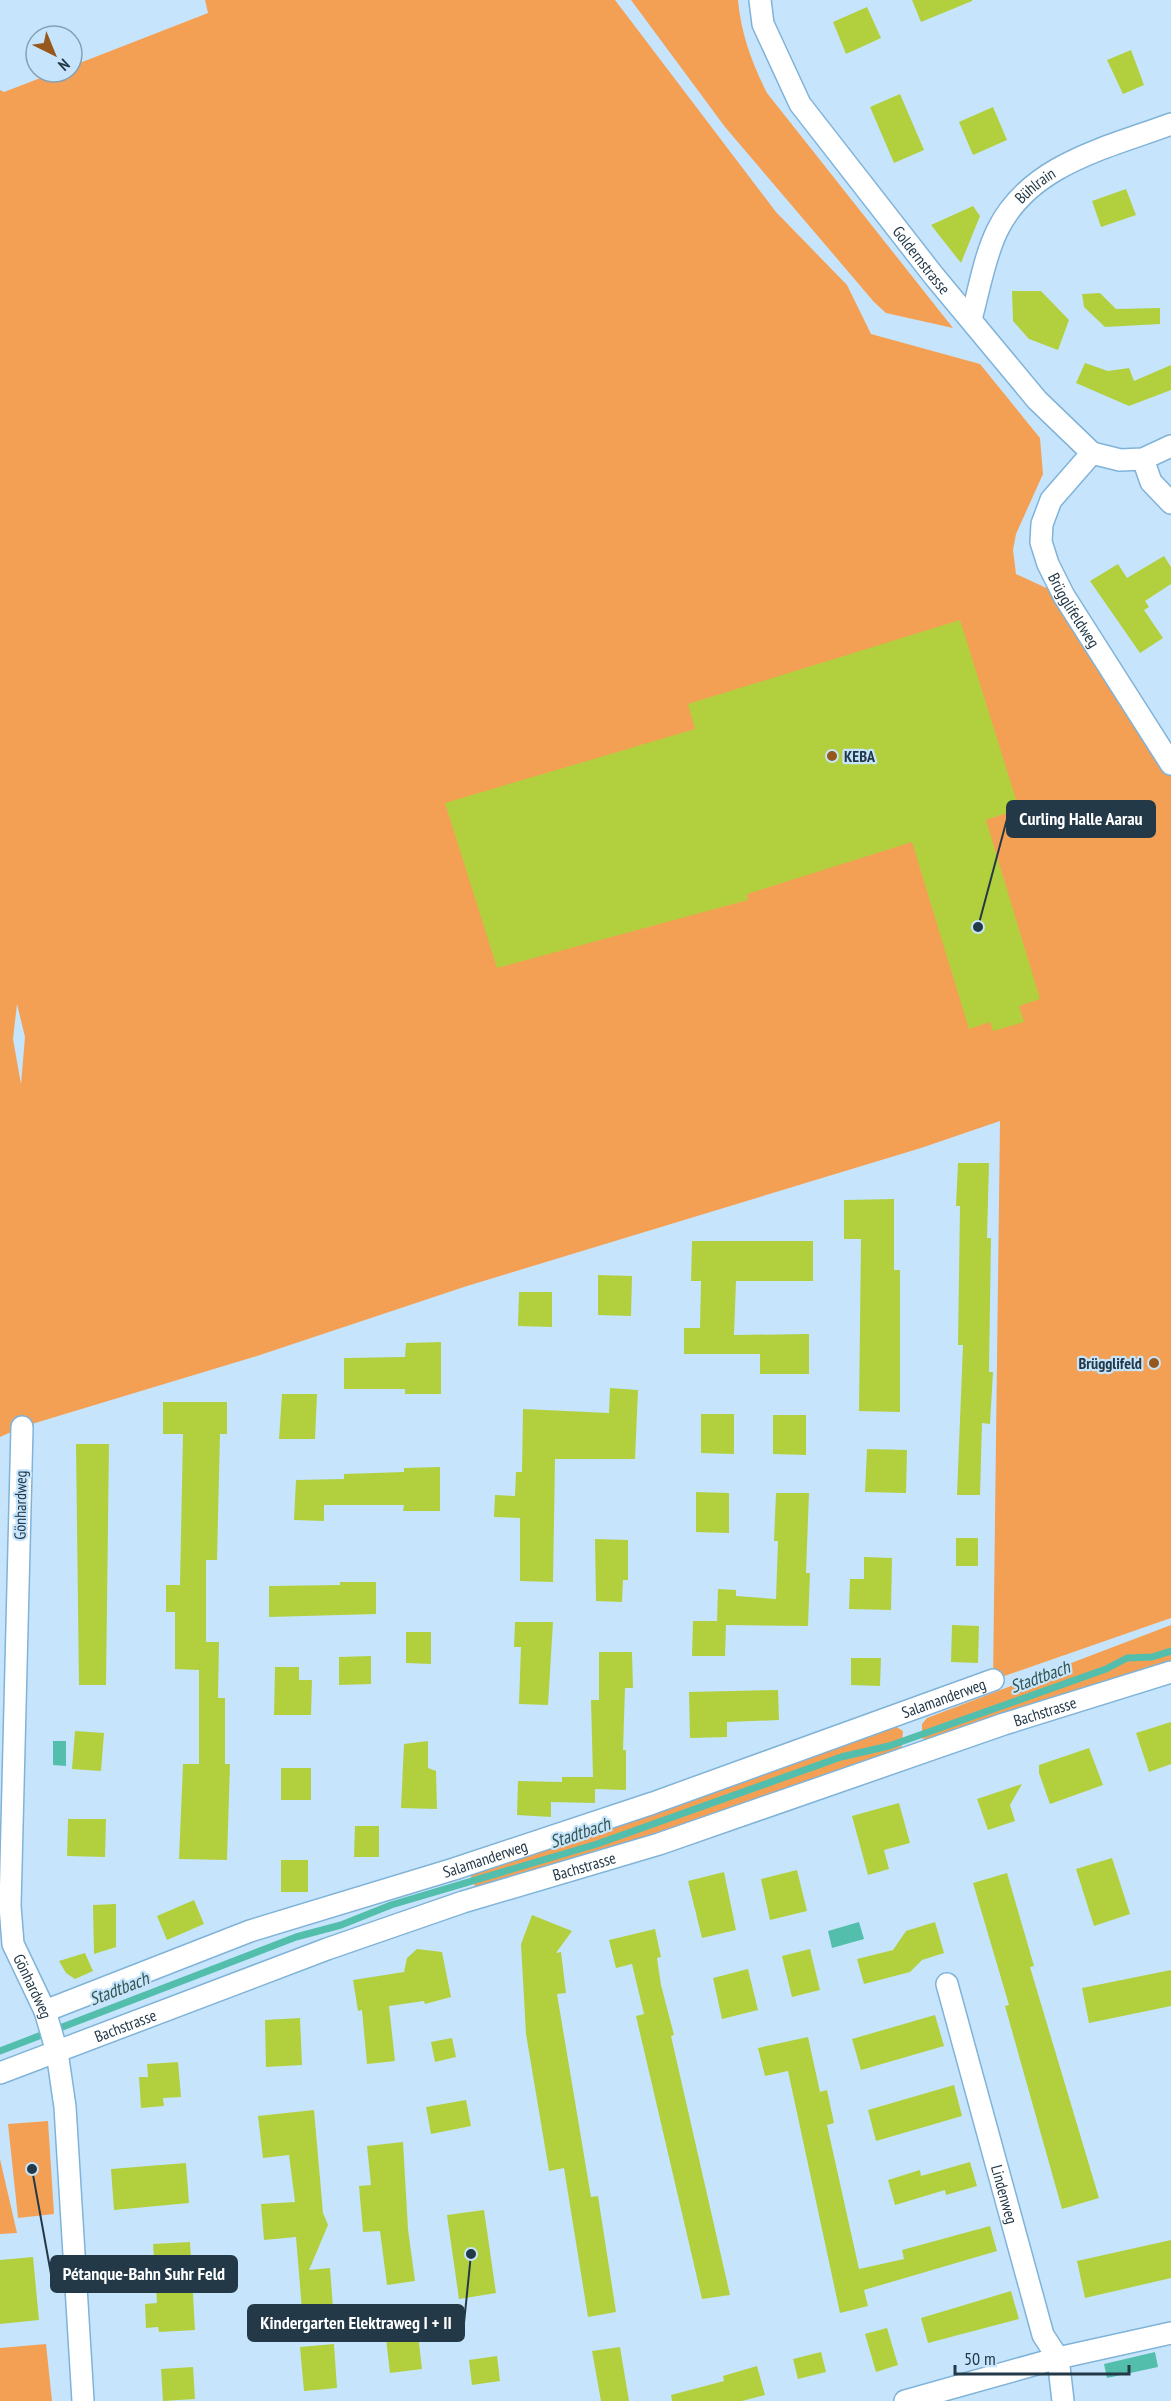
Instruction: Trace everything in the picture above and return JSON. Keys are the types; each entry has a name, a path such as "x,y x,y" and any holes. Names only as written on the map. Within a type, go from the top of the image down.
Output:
{"street":[{"name":"Goldernstrasse","path":"760,0 763,24 800,104 934,276 1037,400 1092,453"},
{"name":"Bühlrain","path":"971,319 996,233 1011,207 1026,191 1063,164 1171,124"},
{"path":"1092,453 1120,460 1143,459 1171,446"},
{"name":"Brügglifeldweg","path":"1092,453 1051,500 1042,524 1043,549 1064,596 1171,764"},
{"path":"1143,459 1151,483 1171,503"},
{"name":"Gönhardweg","path":"21,1427 10,1906 13,1944 45,2011 57,2052 65,2107 83,2401"},
{"name":"Bachstrasse","path":"0,2073 327,1949 453,1906 659,1844 1004,1724 1171,1672"},
{"name":"Salamanderweg","path":"45,2011 250,1931 454,1869 642,1806 993,1680"},
{"name":"Lindenweg","path":"947,1984 1044,2335 1058,2358 1063,2401"},
{"path":"905,2401 1058,2358 1171,2333"}],"shaded area":[{"path":"205,0 615,0 776,212 847,285 871,334 980,364 1040,438 1043,474 1016,534 1013,550 1016,574 1064,596 1171,764 1171,1618 993,1680 1000,1121 921,1148 467,1286 257,1356 22,1427 0,1437 0,90 4,92 25,84 84,84 84,61 208,13","holes":["17,1004 25,1037 21,1084 13,1039"]},
{"path":"631,0 738,0 748,48 767,93 953,328 886,313 874,302 725,127"},
{"path":"1171,1625 1171,1663 931,1743 922,1738 922,1724 927,1718"},
{"path":"895,1726 903,1731 901,1753 477,1891 469,1872"},
{"path":"53,1741 66,1741 66,1766 53,1765"},
{"path":"859,1922 864,1939 832,1948 828,1931"},
{"path":"48,2121 54,2214 18,2218 8,2124"},
{"path":"0,2159 17,2233 0,2234"},
{"path":"46,2344 52,2401 0,2401 0,2348"},
{"path":"1155,2352 1158,2367 1107,2378 1104,2364"}],"building":[{"path":"912,0 972,0 972,1 921,22"},
{"path":"867,7 881,38 846,54 833,22"},
{"path":"1131,50 1144,85 1123,94 1107,60"},
{"path":"900,94 924,150 894,163 870,107"},
{"path":"993,107 1007,140 973,155 959,122"},
{"path":"1126,189 1136,215 1101,227 1092,201"},
{"path":"973,206 980,216 961,263 931,225"},
{"path":"1012,291 1041,291 1069,320 1058,350 1029,339 1013,321"},
{"path":"1100,293 1116,309 1160,308 1160,324 1105,327 1084,307 1082,294"},
{"path":"1085,363 1108,371 1129,368 1134,381 1171,365 1171,390 1129,406 1076,383"},
{"path":"1164,556 1171,567 1171,584 1145,601 1149,607 1144,610 1163,638 1140,653 1090,581 1118,564 1127,578"},
{"path":"960,620 1019,809 986,820 1040,999 1019,1006 1024,1022 993,1031 990,1022 969,1029 912,842 747,894 748,900 497,968 445,803 695,729 688,704"},
{"path":"958,1163 989,1163 987,1238 991,1238 989,1372 993,1372 990,1424 982,1423 980,1495 957,1495 963,1345 958,1345 960,1206 956,1206"},
{"path":"894,1199 894,1270 900,1270 900,1412 859,1411 861,1239 844,1239 844,1200"},
{"path":"692,1241 813,1241 813,1281 736,1281 734,1335 809,1334 809,1374 760,1374 760,1354 684,1354 684,1328 700,1328 701,1281 691,1281"},
{"path":"598,1275 632,1276 631,1316 598,1315"},
{"path":"519,1292 552,1292 552,1327 518,1326"},
{"path":"441,1342 441,1394 405,1394 405,1389 344,1389 344,1358 405,1357 406,1343"},
{"path":"610,1388 638,1390 635,1459 555,1459 553,1582 520,1581 520,1518 494,1517 495,1495 515,1496 516,1472 522,1472 523,1409 609,1413"},
{"path":"282,1394 317,1394 315,1439 279,1439"},
{"path":"163,1402 227,1402 227,1434 220,1434 217,1560 206,1560 206,1642 219,1642 218,1698 225,1698 225,1764 230,1764 227,1860 179,1859 183,1764 199,1764 199,1670 175,1669 175,1612 166,1612 166,1585 180,1585 183,1434 163,1434"},
{"path":"701,1414 734,1414 734,1454 701,1453"},
{"path":"773,1415 806,1415 806,1455 773,1454"},
{"path":"76,1444 109,1444 106,1685 79,1685"},
{"path":"867,1449 907,1450 906,1493 865,1492"},
{"path":"440,1467 440,1511 403,1511 404,1505 324,1505 324,1521 294,1520 296,1480 344,1479 344,1474 404,1472 404,1468"},
{"path":"696,1492 729,1493 729,1533 696,1532"},
{"path":"776,1493 809,1493 806,1573 810,1573 808,1626 726,1625 725,1656 692,1656 693,1621 717,1621 718,1589 736,1590 736,1596 776,1599 778,1541 774,1541"},
{"path":"956,1538 978,1538 978,1566 956,1566"},
{"path":"595,1539 628,1540 628,1580 623,1580 622,1602 596,1601"},
{"path":"864,1557 892,1558 891,1610 849,1609 850,1579 864,1579"},
{"path":"340,1582 376,1582 376,1614 269,1617 269,1586 340,1585"},
{"path":"515,1622 553,1622 548,1705 519,1704 521,1647 514,1647"},
{"path":"952,1625 979,1626 978,1663 951,1662"},
{"path":"406,1632 431,1632 431,1664 406,1663"},
{"path":"599,1652 632,1652 633,1688 625,1688 623,1750 626,1750 626,1790 595,1789 595,1803 551,1802 551,1817 517,1815 518,1781 562,1782 562,1777 593,1777 591,1700 599,1700"},
{"path":"371,1656 371,1684 339,1685 339,1657"},
{"path":"851,1658 881,1658 880,1686 851,1685"},
{"path":"275,1667 299,1667 299,1680 312,1680 311,1715 274,1715"},
{"path":"778,1690 779,1720 727,1722 727,1737 690,1738 689,1692"},
{"path":"1171,1722 1171,1764 1149,1772 1136,1733"},
{"path":"75,1731 104,1733 101,1771 72,1769"},
{"path":"428,1741 428,1768 436,1771 437,1809 401,1808 404,1744"},
{"path":"1089,1748 1103,1785 1050,1804 1039,1773 1039,1765"},
{"path":"281,1768 311,1768 311,1800 281,1800"},
{"path":"1022,1784 1010,1805 1015,1821 988,1830 977,1799"},
{"path":"899,1803 910,1843 884,1850 889,1869 868,1875 852,1816"},
{"path":"68,1819 106,1819 105,1857 67,1856"},
{"path":"355,1826 379,1826 379,1857 354,1857"},
{"path":"1112,1858 1130,1914 1094,1926 1076,1869"},
{"path":"281,1860 308,1860 308,1892 281,1892"},
{"path":"797,1870 807,1911 770,1920 761,1879"},
{"path":"724,1872 736,1930 702,1938 688,1881"},
{"path":"1007,1873 1034,1966 1030,1967 1099,2198 1062,2209 1005,2006 1009,2005 973,1883"},
{"path":"194,1900 204,1924 167,1940 157,1916"},
{"path":"116,1904 116,1947 94,1954 93,1905"},
{"path":"532,1915 572,1931 556,1953 561,1952 566,1993 557,1994 591,2197 598,2196 616,2312 588,2317 564,2168 549,2171 526,2034 521,1944"},
{"path":"935,1922 944,1953 922,1960 910,1972 864,1984 857,1959 893,1950 906,1931"},
{"path":"655,1929 661,1957 657,1958 661,1985 674,2035 671,2036 730,2295 702,2299 636,2016 644,2014 632,1964 616,1968 609,1940"},
{"path":"417,1949 442,1952 451,1997 425,2004 424,2001 389,2006 395,2061 367,2064 362,2010 358,2011 353,1980 404,1972 407,1958"},
{"path":"810,1949 820,1990 792,1997 782,1956"},
{"path":"85,1953 93,1971 75,1979 66,1973 59,1961"},
{"path":"748,1969 758,2010 722,2019 713,1978"},
{"path":"1171,1970 1171,2006 1089,2023 1082,1988"},
{"path":"935,2015 944,2046 861,2070 852,2039"},
{"path":"300,2018 302,2065 266,2067 265,2020"},
{"path":"808,2037 820,2092 827,2090 834,2123 827,2125 859,2269 904,2259 902,2250 990,2226 997,2251 864,2290 868,2306 840,2313 788,2071 765,2076 758,2048"},
{"path":"452,2038 456,2057 435,2062 431,2042"},
{"path":"178,2062 181,2097 163,2098 164,2106 141,2108 139,2077 148,2077 147,2064"},
{"path":"954,2085 962,2116 876,2141 868,2110"},
{"path":"466,2100 471,2126 431,2134 426,2107"},
{"path":"314,2110 323,2213 328,2225 309,2270 330,2268 333,2307 302,2310 296,2237 264,2240 261,2204 295,2202 289,2155 263,2158 258,2116"},
{"path":"403,2142 408,2229 415,2281 387,2285 380,2231 363,2232 359,2186 371,2185 367,2146"},
{"path":"970,2162 977,2186 946,2195 945,2190 895,2205 888,2180 920,2170 921,2176"},
{"path":"186,2163 189,2203 114,2210 111,2169"},
{"path":"484,2210 496,2293 459,2299 447,2215"},
{"path":"1171,2240 1171,2278 1085,2298 1077,2261"},
{"path":"190,2242 195,2330 159,2332 158,2327 146,2328 145,2304 157,2303 153,2244"},
{"path":"33,2257 39,2320 0,2324 0,2260"},
{"path":"1011,2291 1019,2319 928,2343 921,2318"},
{"path":"417,2326 422,2369 390,2373 385,2330"},
{"path":"887,2328 898,2365 876,2372 865,2334"},
{"path":"334,2344 337,2388 304,2391 300,2347"},
{"path":"620,2347 629,2401 601,2401 592,2351"},
{"path":"821,2352 826,2372 798,2379 793,2359"},
{"path":"497,2356 500,2381 472,2385 469,2360"},
{"path":"757,2366 765,2395 742,2401 672,2401 671,2395 724,2381 723,2376"},
{"path":"193,2367 195,2399 163,2401 161,2369"}],"waterway":[{"name":"Stadtbach","path":"0,2051 296,1937 341,1925 391,1905 597,1844 841,1757 889,1746 1106,1669 1127,1658 1152,1657 1171,1651"}],"place":[{"name":"KEBA","path":"832,756"},
{"name":"Curling Halle Aarau","path":"978,927"},
{"name":"Brügglifeld","path":"1154,1363"},
{"name":"Pétanque-Bahn Suhr Feld","path":"32,2169"},
{"name":"Kindergarten Elektraweg I + II","path":"471,2254"}]}
